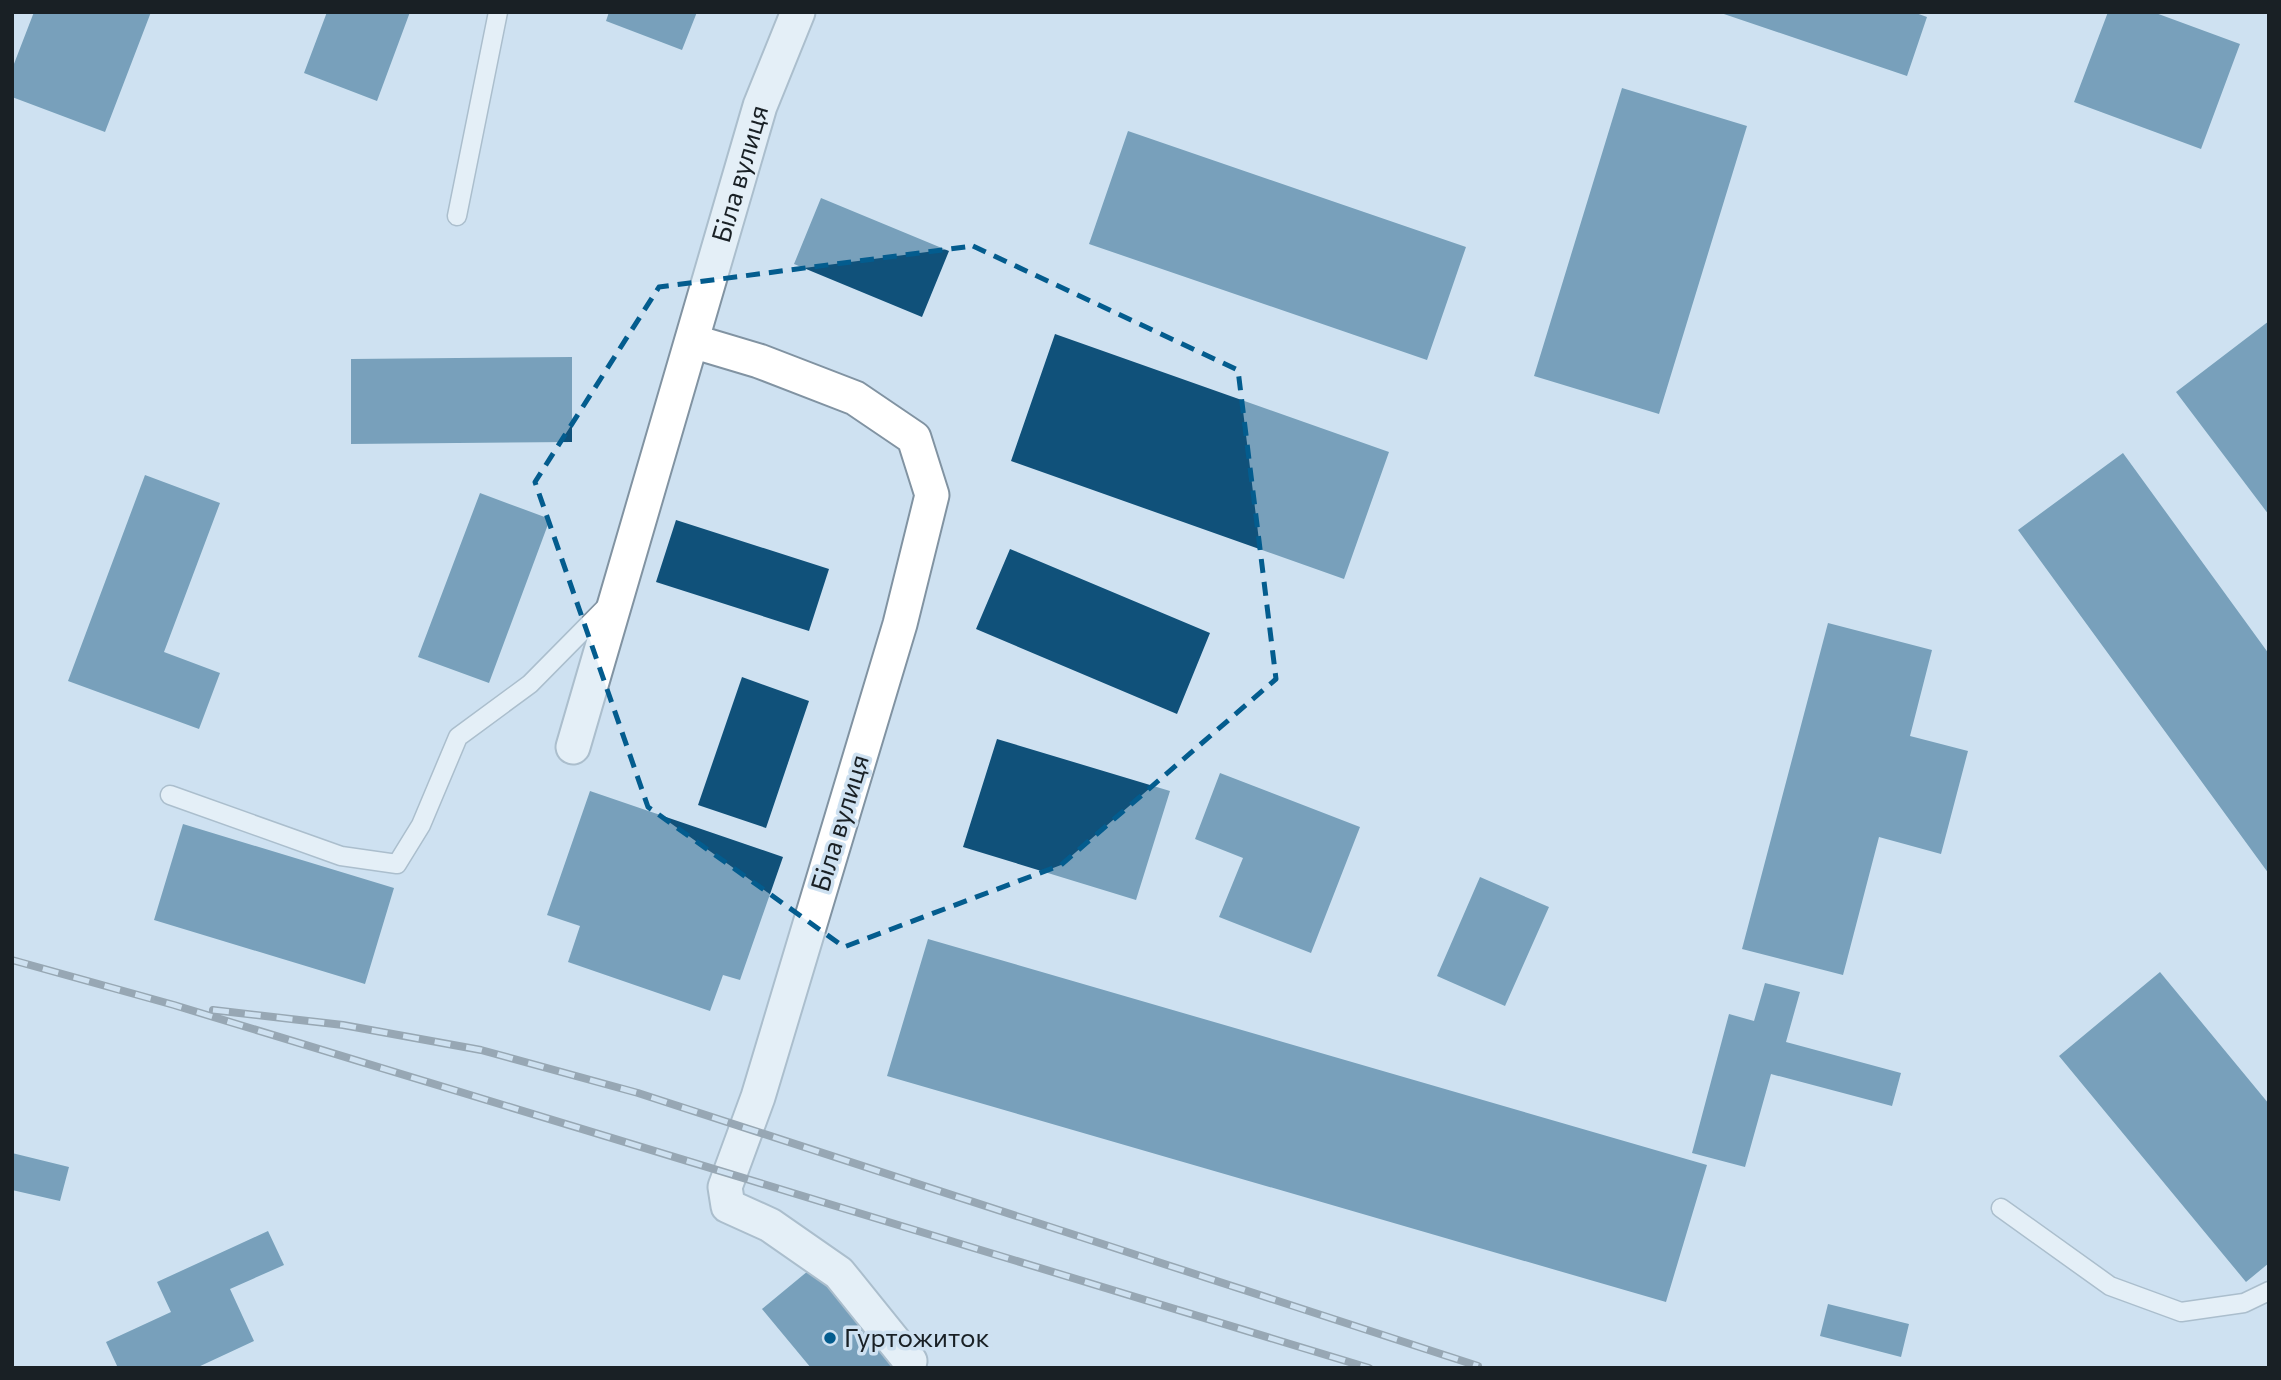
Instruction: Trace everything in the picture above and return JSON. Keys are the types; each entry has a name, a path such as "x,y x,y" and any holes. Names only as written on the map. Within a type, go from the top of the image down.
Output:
{"street":[{"name":"Біла вулиця","path":"573,747 760,106 798,12"},
{"name":"Біла вулиця","path":"692,341 759,361 855,398 914,438 932,495 884,677 758,1097 725,1186 728,1206 770,1225 839,1273 910,1361"}],"lane":[{"path":"457,216 498,12"},
{"path":"170,795 341,856 397,864 421,825 458,737 530,684 617,595"},
{"path":"2001,1208 2110,1286 2181,1312 2244,1303 2269,1291"}],"highlighted area":[{"path":"973,246 1238,370 1276,679 1061,865 844,947 648,807 535,482 659,287"}],"building":[{"path":"34,12 151,12 105,132 12,97 12,69"},
{"path":"327,12 410,12 377,101 304,73"},
{"path":"609,12 697,12 682,50 606,21"},
{"path":"1718,12 1913,12 1927,17 1907,76"},
{"path":"2108,12 2153,12 2240,44 2201,149 2074,102"},
{"path":"1622,88 1747,126 1659,414 1534,376"},
{"path":"1128,131 1466,247 1427,360 1089,244"},
{"path":"821,198 949,251 922,317 794,264"},
{"path":"2269,321 2269,515 2176,392"},
{"path":"1055,334 1389,452 1344,579 1011,461"},
{"path":"572,357 572,442 351,444 351,359"},
{"path":"2123,453 2269,654 2269,874 2018,530"},
{"path":"145,475 220,503 164,652 220,673 199,729 68,681"},
{"path":"480,493 550,519 489,683 418,657"},
{"path":"676,520 829,569 809,631 656,582"},
{"path":"1010,549 1210,633 1177,714 976,629"},
{"path":"1828,623 1932,650 1910,736 1968,751 1941,854 1879,837 1843,975 1742,949"},
{"path":"742,677 809,701 766,828 698,805"},
{"path":"997,739 1170,791 1136,900 963,847"},
{"path":"1220,773 1360,827 1311,953 1219,917 1243,858 1195,839"},
{"path":"590,791 783,857 740,980 723,975 710,1011 568,962 580,926 547,915"},
{"path":"183,824 394,888 365,984 154,920"},
{"path":"1480,877 1549,907 1505,1006 1437,976"},
{"path":"928,939 1707,1165 1666,1302 887,1076"},
{"path":"2160,972 2269,1104 2269,1263 2246,1282 2059,1056"},
{"path":"1765,983 1800,992 1786,1042 1901,1073 1892,1106 1771,1074 1745,1167 1692,1153 1729,1014 1754,1021"},
{"path":"12,1153 69,1167 60,1201 12,1190"},
{"path":"268,1231 284,1265 230,1289 254,1341 196,1368 118,1368 106,1342 171,1312 157,1282"},
{"name":"Гуртожиток","path":"814,1266 897,1368 811,1368 762,1309"},
{"path":"1828,1304 1909,1324 1901,1357 1820,1336"}],"railway":[{"path":"12,960 174,1005 1369,1368"},
{"path":"213,1010 343,1025 481,1050 638,1093 1478,1366"}],"place":[{"name":"Гуртожиток","path":"830,1338"}]}
